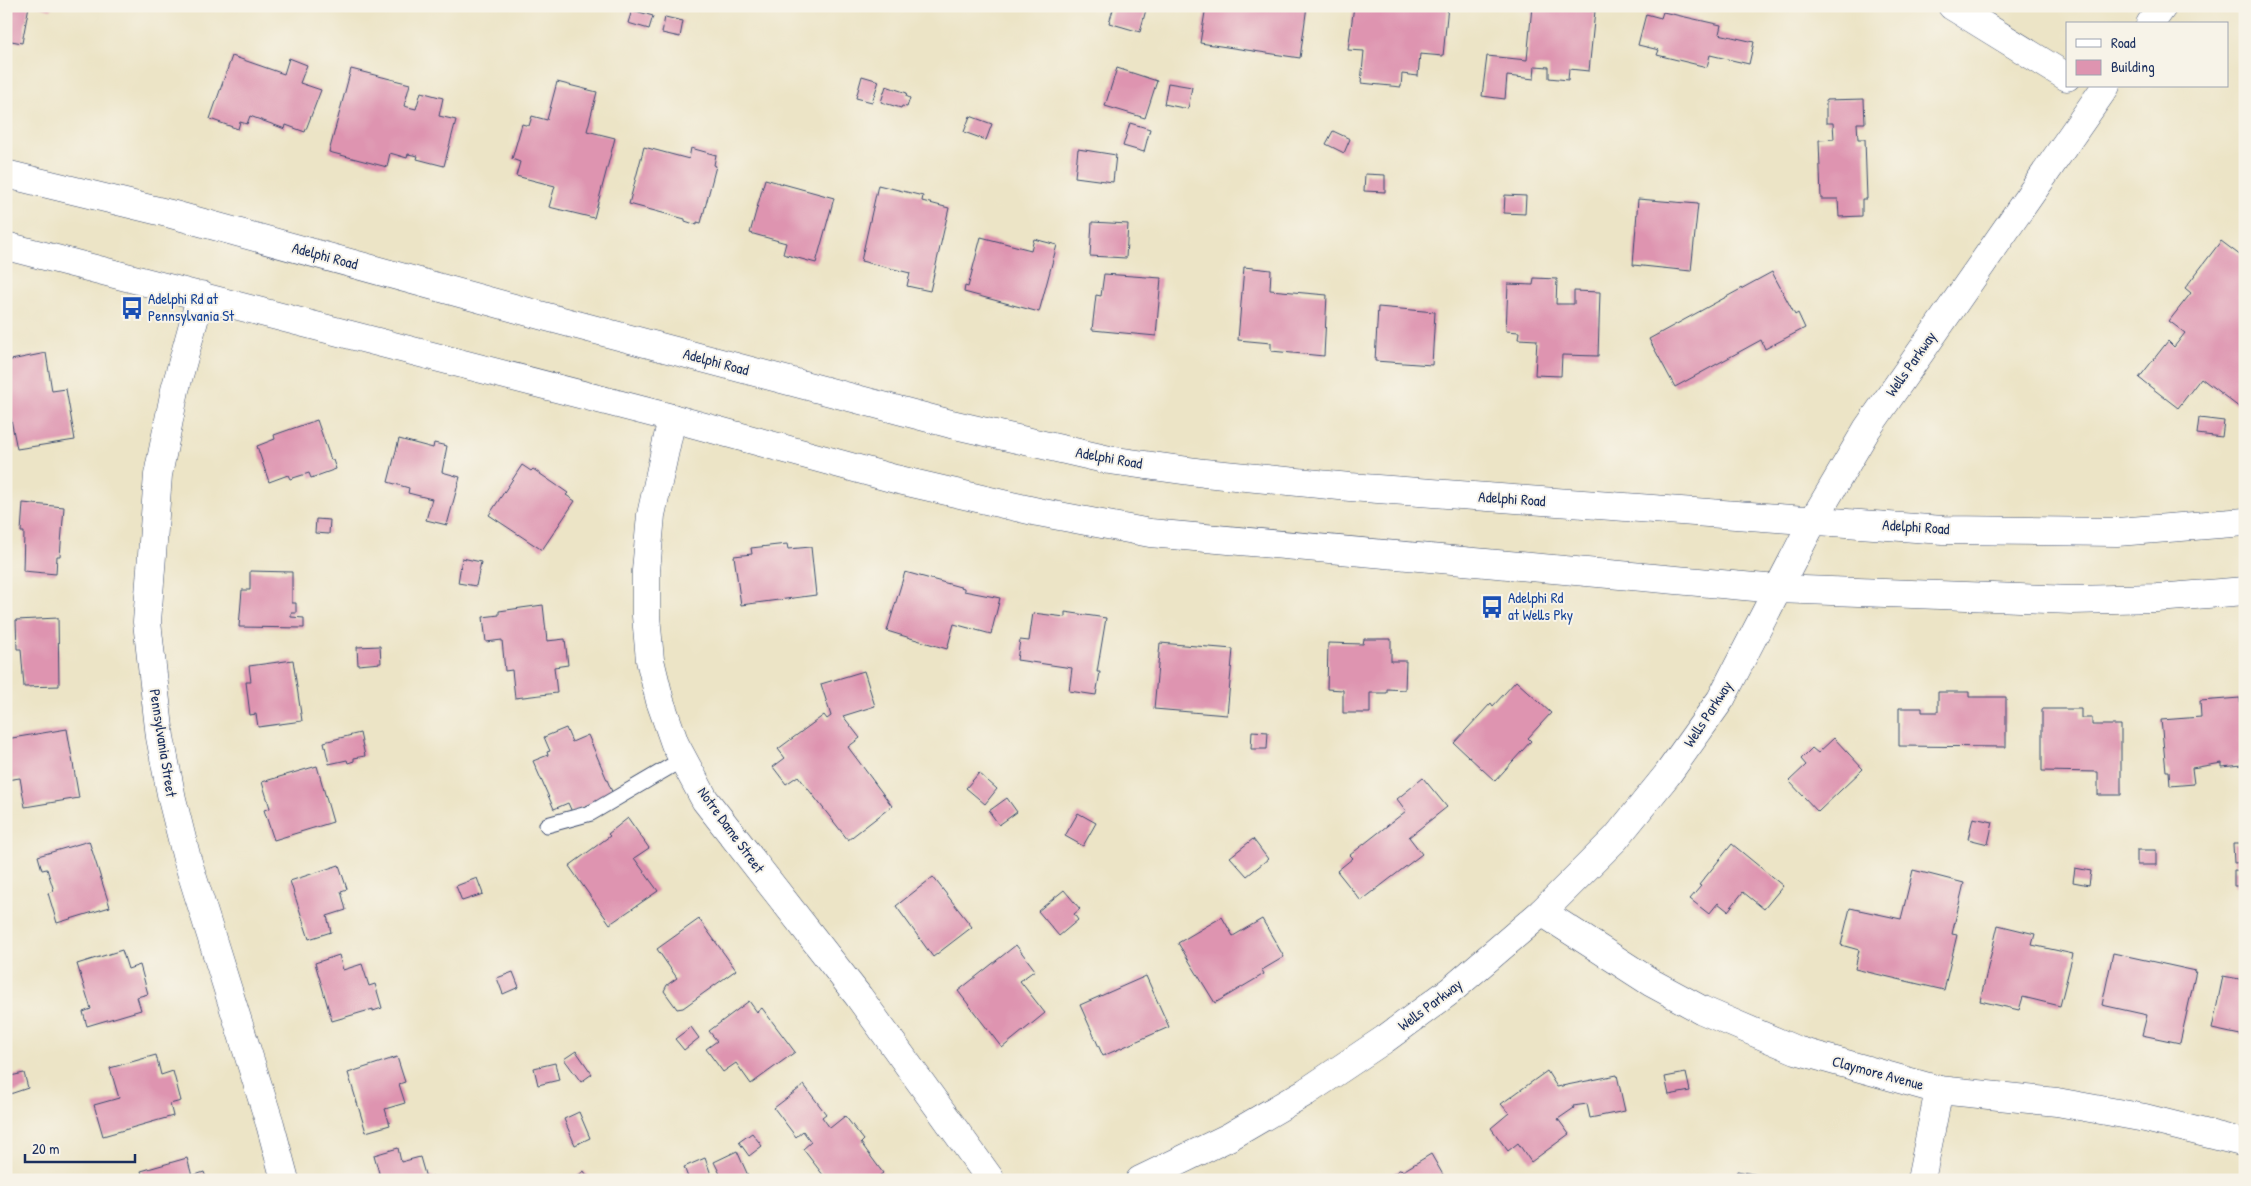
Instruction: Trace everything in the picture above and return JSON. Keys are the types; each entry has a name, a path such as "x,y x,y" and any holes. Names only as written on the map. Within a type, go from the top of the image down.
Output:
{"main road":[{"path":"1952,6 2066,76"},
{"path":"2151,22 2163,6"},
{"name":"Wells Parkway","path":"1140,1180 1229,1138 1306,1092 1450,992 1542,912 1616,838 1667,775 1721,699 1814,520 1867,428 2096,90"},
{"name":"Adelphi Road","path":"6,174 172,214 548,317 951,424 1109,460 1204,473 1350,487 1943,530 2118,532 2245,522"},
{"path":"6,246 672,418 895,479 1038,512 1150,533 1777,589 2072,600 2157,598 2245,591"},
{"name":"Pennsylvania Street","path":"201,295 175,390 158,475 147,622 159,728 172,799 187,859 270,1124 285,1180"},
{"name":"Notre Dame Street","path":"672,418 651,515 646,570 646,616 650,660 660,701 675,744 705,800 859,997 991,1180"},
{"name":"Claymore Avenue","path":"1542,912 1652,983 1746,1031 1796,1050 1939,1090 2057,1102 2145,1118 2245,1143"},
{"path":"1921,1180 1939,1090"}],"lane":[{"path":"547,825 591,813 683,759"}],"building":[{"path":"6,6 29,6 22,43 6,40"},
{"path":"37,6 52,6 51,10"},
{"path":"1114,6 1147,6 1140,32 1109,23"},
{"path":"1206,6 1307,6 1300,58 1200,43"},
{"path":"1354,6 1411,8 1411,6 1448,6 1443,56 1420,54 1418,76 1402,74 1401,87 1361,83 1364,51 1348,50"},
{"path":"1532,6 1595,11 1589,71 1569,69 1568,80 1549,78 1549,67 1535,66 1534,79 1507,76 1505,99 1482,96 1487,56 1527,60"},
{"path":"632,10 653,16 649,29 628,23"},
{"path":"1663,12 1721,25 1719,34 1754,42 1749,64 1710,55 1707,67 1657,55 1659,50 1638,45 1646,14 1661,18"},
{"path":"665,17 683,21 680,37 662,33"},
{"path":"232,56 284,74 289,58 307,65 300,83 321,90 305,132 286,125 285,129 250,116 247,124 240,122 238,129 210,119"},
{"path":"1117,68 1157,81 1145,118 1105,106"},
{"path":"351,69 410,84 404,106 416,109 421,92 443,98 439,116 456,120 444,166 417,159 418,156 408,154 407,158 390,153 387,167 329,152"},
{"path":"862,76 879,81 872,102 856,98"},
{"path":"557,82 597,92 587,131 615,138 594,218 549,207 555,186 516,176 520,162 512,159 522,124 529,126 532,116 547,120"},
{"path":"1168,83 1192,87 1188,109 1164,104"},
{"path":"886,86 907,93 906,96 910,98 907,107 902,106 901,108 881,102"},
{"path":"1864,99 1865,123 1857,123 1858,139 1865,139 1867,199 1862,199 1862,216 1839,217 1838,199 1821,199 1819,140 1834,139 1833,123 1826,123 1826,100"},
{"path":"970,116 992,124 986,140 964,132"},
{"path":"1130,123 1150,129 1144,152 1123,146"},
{"path":"1333,131 1350,139 1344,153 1326,144"},
{"path":"644,147 689,159 691,148 716,155 714,165 716,166 701,223 697,222 697,225 685,221 685,219 629,204"},
{"path":"1078,149 1116,155 1113,182 1075,177"},
{"path":"1365,174 1385,175 1385,192 1364,191"},
{"path":"765,179 834,198 816,263 783,254 786,243 750,233"},
{"path":"878,185 923,196 922,201 949,208 930,291 907,286 910,273 861,261"},
{"path":"1505,195 1526,196 1525,214 1504,213"},
{"path":"1638,199 1698,204 1691,271 1633,265"},
{"path":"1092,222 1128,224 1126,258 1090,256"},
{"path":"981,237 1031,250 1034,239 1057,245 1039,312 964,292 965,286 968,287"},
{"path":"2221,241 2245,259 2245,403 2240,408 2201,378 2178,408 2139,378 2168,341 2174,347 2185,333 2169,321 2191,293 2185,288"},
{"path":"1244,267 1271,270 1270,290 1327,295 1324,356 1271,351 1271,343 1238,340"},
{"path":"1772,272 1795,315 1798,313 1805,328 1765,349 1761,340 1675,387 1649,339"},
{"path":"1104,274 1161,278 1156,336 1092,330 1096,295 1101,296"},
{"path":"1534,278 1557,279 1556,304 1574,304 1574,291 1600,292 1598,356 1562,355 1561,376 1535,375 1537,340 1518,339 1519,332 1506,331 1508,284 1533,285"},
{"path":"1378,307 1435,312 1432,365 1375,361"},
{"path":"46,353 52,391 66,389 75,440 17,449 6,395 6,361"},
{"path":"2199,418 2224,421 2222,437 2197,434"},
{"path":"317,420 336,469 311,478 309,473 290,479 288,475 269,482 257,446 275,439 274,435"},
{"path":"399,439 433,448 434,443 447,446 442,472 460,477 447,525 426,520 432,499 408,493 409,488 388,482"},
{"path":"522,465 531,471 533,469 568,493 566,495 575,501 542,550 489,515"},
{"path":"23,503 64,507 60,556 57,556 56,574 23,571 24,532 21,532"},
{"path":"316,519 330,520 329,534 315,533"},
{"path":"787,544 788,549 811,547 816,595 741,605 734,556 752,554 751,548"},
{"path":"462,558 481,562 476,586 458,583"},
{"path":"250,571 292,572 292,603 296,603 296,613 291,613 291,617 304,618 304,628 239,627 242,590 250,590"},
{"path":"905,572 964,588 964,591 1000,598 991,634 954,624 947,649 887,631"},
{"path":"543,605 547,641 565,639 568,665 554,667 557,693 515,698 512,670 505,671 502,640 486,642 483,617 499,615 499,611"},
{"path":"1065,612 1106,618 1097,672 1100,672 1096,695 1069,691 1072,668 1017,660 1020,640 1029,641 1033,613 1065,617"},
{"path":"58,618 59,686 24,687 21,649 17,649 16,620"},
{"path":"1364,639 1391,639 1391,661 1406,661 1405,690 1387,689 1387,693 1370,693 1370,713 1343,713 1343,690 1327,689 1328,643 1363,644"},
{"path":"1160,643 1233,649 1227,715 1154,709"},
{"path":"380,646 381,663 358,665 357,647"},
{"path":"293,660 302,721 258,727 256,714 250,715 246,682 251,682 249,666"},
{"path":"864,671 875,706 843,716 860,738 848,747 892,806 848,840 798,776 786,784 773,767 785,758 778,749 824,715 827,719 831,716 821,684"},
{"path":"1516,681 1551,713 1528,738 1531,741 1495,781 1454,743 1491,703 1493,706"},
{"path":"1938,692 1969,692 1969,697 2006,697 2006,747 1899,746 1899,708 1922,708 1922,712 1938,712"},
{"path":"2240,698 2245,757 2245,759 2241,759 2242,765 2222,767 2222,763 2192,768 2194,784 2170,786 2169,771 2166,771 2161,720 2201,717 2200,701"},
{"path":"2042,709 2081,709 2081,718 2092,718 2092,725 2121,725 2121,795 2098,795 2098,772 2042,771"},
{"path":"566,728 572,742 588,735 613,794 572,812 568,803 554,809 533,761 548,755 547,752 550,751 544,737"},
{"path":"67,729 79,798 25,807 20,778 6,780 6,739"},
{"path":"1252,731 1268,732 1267,749 1251,749"},
{"path":"360,733 365,756 354,758 354,761 348,763 347,760 329,764 324,742"},
{"path":"1834,738 1863,769 1818,812 1789,781 1806,765 1801,759 1812,748 1818,753"},
{"path":"317,766 333,822 274,840 264,810 270,808 262,782"},
{"path":"979,773 997,789 985,804 966,788"},
{"path":"1423,778 1447,807 1409,837 1422,854 1361,901 1337,871 1353,858 1350,855 1406,811 1397,799"},
{"path":"1007,798 1017,812 999,825 989,811"},
{"path":"1078,813 1096,823 1083,846 1065,836"},
{"path":"628,818 649,848 634,858 658,891 610,924 569,866 610,836 608,834"},
{"path":"1973,818 1993,822 1988,844 1968,839"},
{"path":"1253,839 1268,859 1247,876 1230,857"},
{"path":"89,841 110,907 57,923 48,893 54,891 47,869 42,870 38,856"},
{"path":"1732,844 1783,886 1764,909 1743,892 1728,911 1718,903 1709,914 1690,899"},
{"path":"2233,844 2245,844 2245,862 2234,863"},
{"path":"2137,850 2156,850 2156,865 2137,865"},
{"path":"339,865 347,889 341,891 346,910 327,916 331,932 309,939 290,881"},
{"path":"2075,868 2091,871 2089,885 2073,882"},
{"path":"1913,870 1964,883 1952,934 1957,935 1944,990 1855,969 1859,950 1841,945 1850,908 1901,919"},
{"path":"2234,870 2245,871 2245,886 2234,886"},
{"path":"933,877 972,927 933,957 896,906"},
{"path":"477,878 483,894 462,901 456,886"},
{"path":"1064,890 1080,909 1074,914 1078,920 1059,936 1038,911"},
{"path":"1222,917 1233,936 1262,919 1284,957 1262,970 1264,974 1215,1003 1178,943"},
{"path":"699,919 736,970 683,1008 677,1009 664,991 667,985 677,978 657,949"},
{"path":"1998,925 2035,934 2032,945 2073,954 2060,1006 2023,997 2019,1010 1980,1001"},
{"path":"1016,945 1035,970 1020,981 1045,1013 1002,1048 958,991"},
{"path":"122,950 128,969 140,965 148,994 137,997 141,1010 87,1026 83,1012 91,1009 77,964"},
{"path":"2113,953 2196,971 2180,1043 2142,1035 2147,1015 2102,1005"},
{"path":"339,955 343,970 362,964 369,986 375,984 382,1008 332,1021 315,963"},
{"path":"513,972 519,987 503,994 497,978"},
{"path":"1146,976 1169,1027 1103,1056 1080,1005"},
{"path":"2223,976 2245,980 2245,1036 2212,1029"},
{"path":"749,1001 757,1012 762,1008 795,1052 751,1084 736,1063 723,1072 706,1049 717,1041 709,1031"},
{"path":"691,1027 699,1038 684,1050 675,1039"},
{"path":"576,1051 592,1074 581,1082 564,1059"},
{"path":"156,1055 161,1075 173,1071 181,1101 170,1104 173,1116 103,1136 94,1105 119,1098 110,1068"},
{"path":"397,1057 405,1082 399,1084 405,1103 385,1109 390,1125 366,1132 348,1073"},
{"path":"555,1063 559,1080 538,1085 534,1068"},
{"path":"1547,1071 1557,1087 1617,1075 1625,1111 1590,1118 1587,1104 1573,1106 1574,1108 1558,1119 1569,1134 1531,1162 1518,1143 1508,1151 1491,1128 1509,1113 1501,1104"},
{"path":"24,1073 28,1088 10,1094 6,1077"},
{"path":"1686,1073 1690,1091 1669,1095 1665,1077"},
{"path":"804,1085 826,1114 822,1117 830,1128 845,1116 864,1140 861,1143 883,1173 874,1180 827,1180 803,1149 811,1142 803,1131 796,1137 774,1108"},
{"path":"579,1112 590,1138 575,1145 564,1119"},
{"path":"752,1133 762,1146 749,1156 739,1142"},
{"path":"398,1148 401,1162 420,1157 426,1178 433,1176 434,1180 381,1180 374,1155"},
{"path":"737,1151 750,1180 723,1180 714,1162"},
{"path":"1431,1154 1446,1180 1384,1180 1401,1169 1403,1171"},
{"path":"187,1158 192,1176 204,1172 207,1180 144,1180 141,1171"},
{"path":"705,1158 713,1180 689,1180 684,1167"},
{"path":"584,1171 590,1180 572,1180"},
{"path":"1737,1171 1764,1176 1763,1180 1735,1180"}],"place":[{"name":"Adelphi Rd at Pennsylvania St","path":"132,308"},
{"name":"Adelphi Rd at Wells Pky","path":"1492,607"}]}
